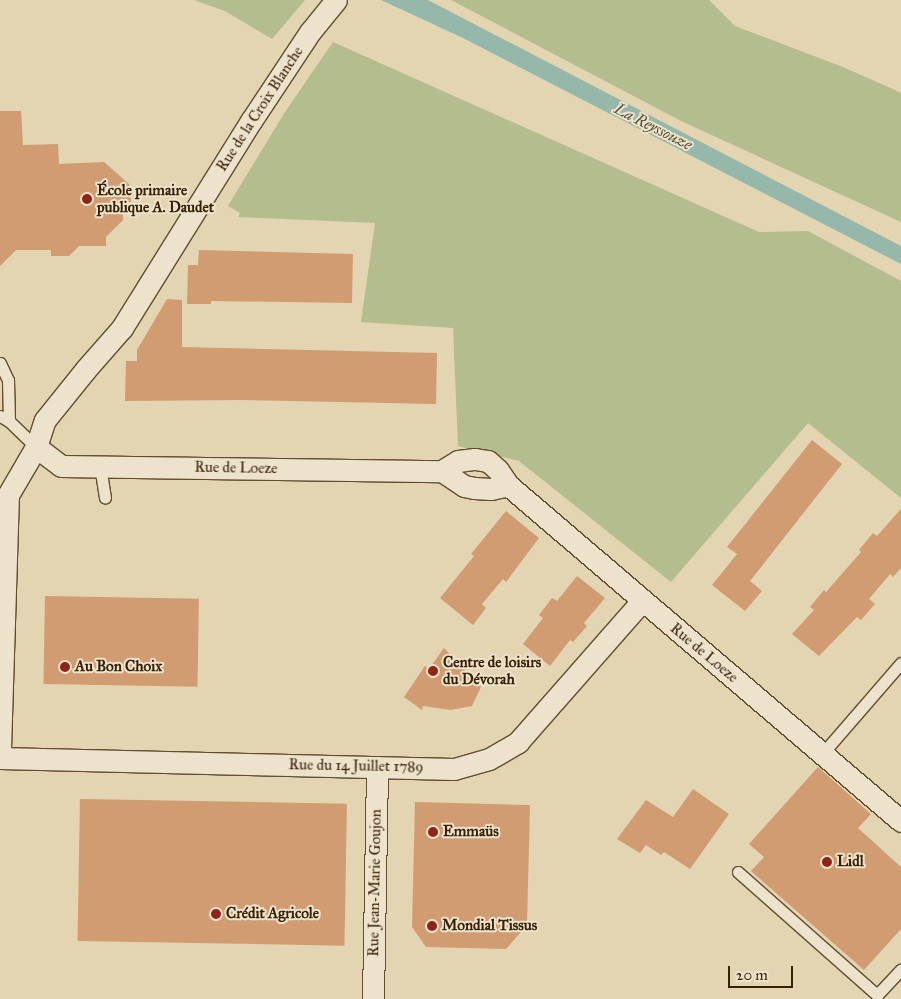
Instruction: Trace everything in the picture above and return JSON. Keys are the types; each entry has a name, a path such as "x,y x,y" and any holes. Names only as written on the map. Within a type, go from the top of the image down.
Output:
{"street":[{"name":"Rue de la Croix Blanche","path":"0,749 8,495 36,448 45,420 122,328 250,121 310,32 334,2"},
{"name":"Rue de Loeze","path":"36,448 62,466 442,471 458,461 475,459 488,461 498,470 508,485 901,821"},
{"path":"442,471 464,486 491,489 508,485"},
{"name":"Rue du 14 Juillet 1789","path":"0,758 454,769 489,759 518,742 642,601"},
{"name":"Rue Jean-Marie Goujon","path":"374,999 377,767"}],"lane":[{"path":"0,363 8,380 5,419 36,448"},
{"path":"100,466 105,498"},
{"path":"823,753 901,663"},
{"path":"738,872 877,995 901,969"}],"green space":[{"path":"194,0 305,0 272,39 225,11"},
{"path":"451,0 709,0 735,26 843,67 895,90 901,93 901,222 681,121"},
{"path":"333,42 759,232 808,231 901,281 901,498 808,423 671,582 519,461 458,446 453,328 361,322 375,223 238,217 240,213 228,206 285,112"}],"water":[{"name":"La Reyssouze","path":"381,0 428,0 901,246 901,264 461,37"}],"building":[{"path":"0,111 21,111 23,145 58,144 59,164 104,162 129,184 131,202 122,202 123,220 106,237 106,246 79,246 69,256 51,256 51,250 16,250 0,266"},
{"path":"199,250 353,254 352,303 211,301 211,304 187,304 188,265 198,265"},
{"path":"167,299 182,300 182,347 437,353 436,404 241,400 125,401 126,361 137,361 137,350"},
{"path":"812,440 842,464 750,581 762,591 745,611 712,585 737,554 727,547"},
{"path":"901,509 901,568 893,577 890,574 869,599 875,604 861,620 857,617 819,656 792,634 814,610 810,607 824,590 826,592 861,552 859,550 873,533 877,536"},
{"path":"506,511 539,538 506,582 503,579 482,604 486,608 473,625 440,598 474,556 471,554"},
{"path":"577,576 605,598 584,623 587,626 573,642 570,640 550,666 523,644 543,618 539,615 552,598 557,601"},
{"path":"45,596 199,599 197,687 43,684"},
{"path":"444,648 481,687 472,706 451,710 423,706 422,710 404,697 425,666 429,669"},
{"name":"Lidl","path":"818,767 871,814 858,828 901,867 901,929 864,970 751,871 764,857 749,844"},
{"path":"693,789 729,814 690,869 664,852 661,855 646,845 640,853 617,839 646,800 673,817"},
{"path":"80,799 347,804 344,946 78,941"},
{"path":"415,802 530,805 527,925 506,949 426,947 412,927"}],"place":[{"name":"École primaire publique A. Daudet","path":"87,199"},
{"name":"Au Bon Choix","path":"65,667"},
{"name":"Centre de loisirs du Dévorah","path":"433,671"},
{"name":"Emmaüs","path":"433,832"},
{"name":"Lidl","path":"827,862"},
{"name":"Crédit Agricole","path":"216,914"},
{"name":"Mondial Tissus","path":"432,926"}]}
